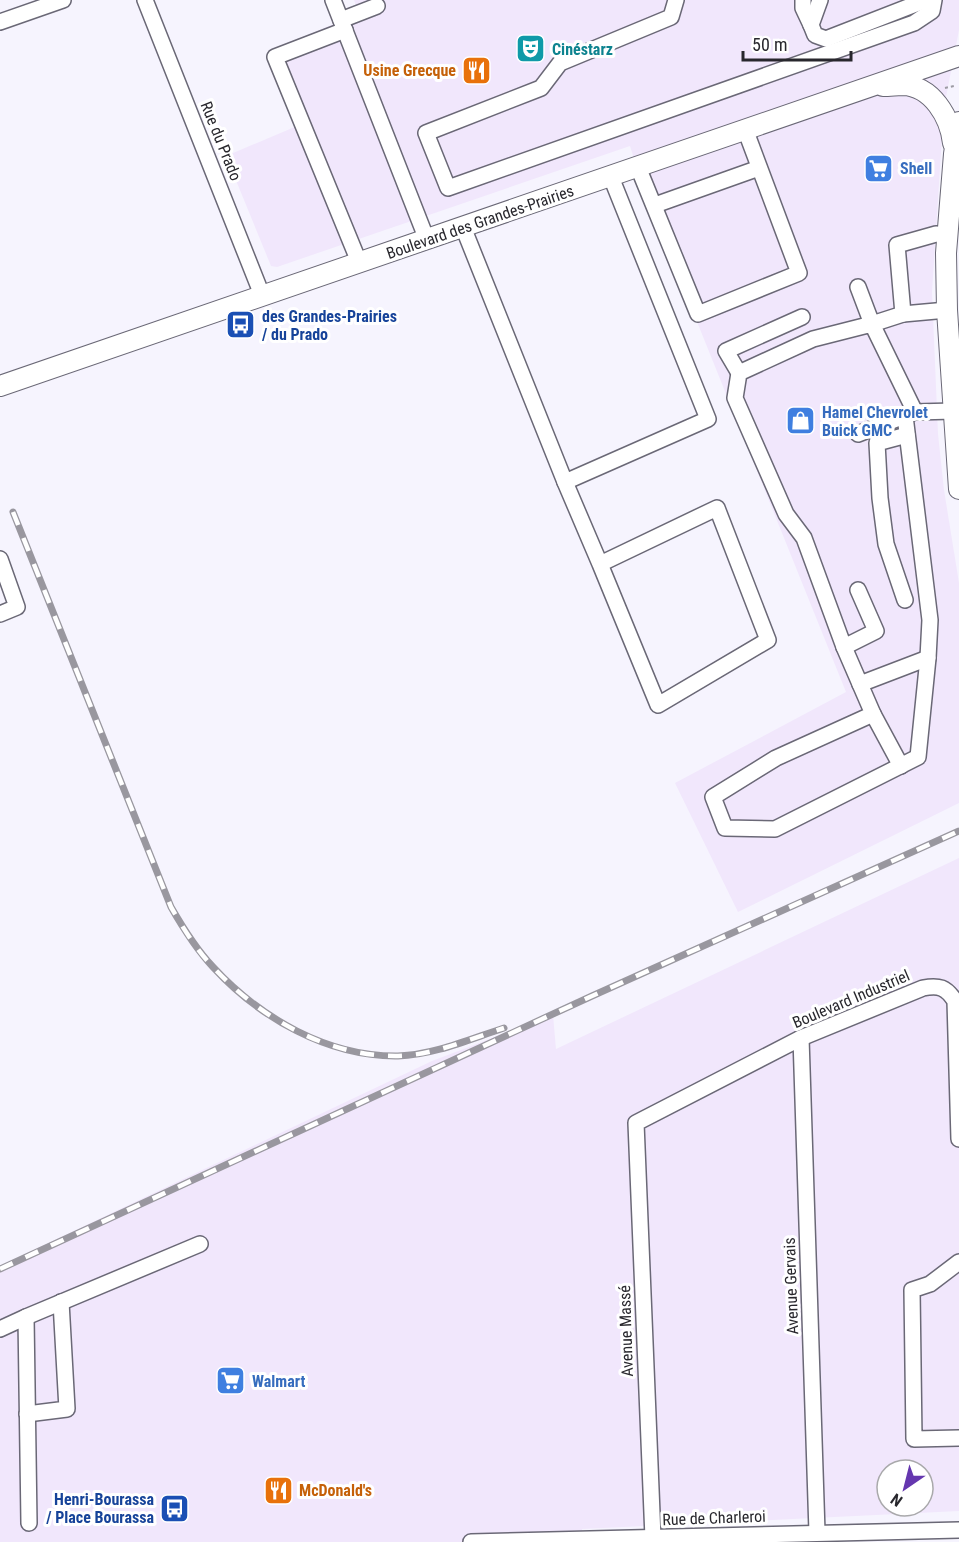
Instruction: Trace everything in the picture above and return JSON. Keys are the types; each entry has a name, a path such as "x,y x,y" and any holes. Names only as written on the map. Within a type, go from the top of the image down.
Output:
{"main road":[{"name":"Boulevard des Grandes-Prairies","path":"0,386 959,56"},
{"path":"863,88 904,85 927,94 948,119 954,154"},
{"path":"959,122 947,235 946,310 959,489"}],"street":[{"path":"0,22 63,0"},
{"name":"Rue du Prado","path":"145,0 262,296"},
{"path":"333,0 427,240"},
{"path":"676,0 671,17 560,63 541,88 426,133 448,188 914,23 932,10 934,0"},
{"path":"803,0 803,9 815,35 826,39 926,0"},
{"path":"811,25 820,0"},
{"path":"359,262 275,57 377,6"},
{"path":"639,167 698,314 799,273 745,129"},
{"path":"654,206 759,168"},
{"path":"565,482 708,419 611,177"},
{"path":"463,227 565,482 658,705 768,640 717,508 600,564"},
{"path":"903,314 897,245 936,234 947,235"},
{"path":"858,287 910,414 907,435 930,620 918,757 775,830 725,828 713,797 776,758 873,714"},
{"path":"739,373 813,339 903,314 946,310"},
{"path":"802,317 726,351 739,373 735,398 786,514 804,538 844,647 873,714 901,766"},
{"path":"858,434 910,414 954,411"},
{"path":"905,600 886,544 880,498 877,442 907,435"},
{"path":"0,560 16,607 0,614"},
{"path":"844,647 876,631 858,590"},
{"path":"860,684 928,658"},
{"name":"Boulevard Industriel","path":"636,1123 801,1038 922,988 937,985 948,990 955,1001 959,1139"},
{"name":"Avenue Gervais","path":"801,1038 817,1532"},
{"name":"Avenue Massé","path":"636,1123 653,1538"},
{"path":"0,1329 200,1244"},
{"path":"959,1262 930,1284 912,1290 914,1439 959,1438"},
{"path":"27,1414 67,1409 61,1302"},
{"path":"26,1317 28,1523"},
{"name":"Rue de Charleroi","path":"471,1542 959,1530"}],"shaded area":[{"path":"354,0 959,0 959,30 940,128 942,137 932,292 938,434 944,490 959,583 959,803 738,912 675,783 846,692 644,190 630,146 277,267 271,266 226,156 297,126 269,52 359,13"},
{"path":"959,858 959,1511 935,1512 935,1458 875,1458 875,1515 582,1529 582,1542 0,1542 0,1266 432,1061 553,1015 556,1049"}],"railway":[{"path":"13,512 171,907 190,938 213,967 252,1003 274,1018 321,1042 346,1050 372,1055 411,1055 452,1046 504,1028"},
{"path":"0,1269 592,996 959,831"}],"place":[{"name":"Cinéstarz","path":"531,49"},
{"name":"Usine Grecque","path":"477,70"},
{"name":"Shell","path":"879,168"},
{"name":"des Grandes-Prairies / du Prado","path":"241,325"},
{"name":"Hamel Chevrolet Buick GMC","path":"801,421"},
{"name":"Walmart","path":"231,1381"},
{"name":"McDonald's","path":"278,1490"},
{"name":"Henri-Bourassa / Place Bourassa","path":"175,1508"}]}
